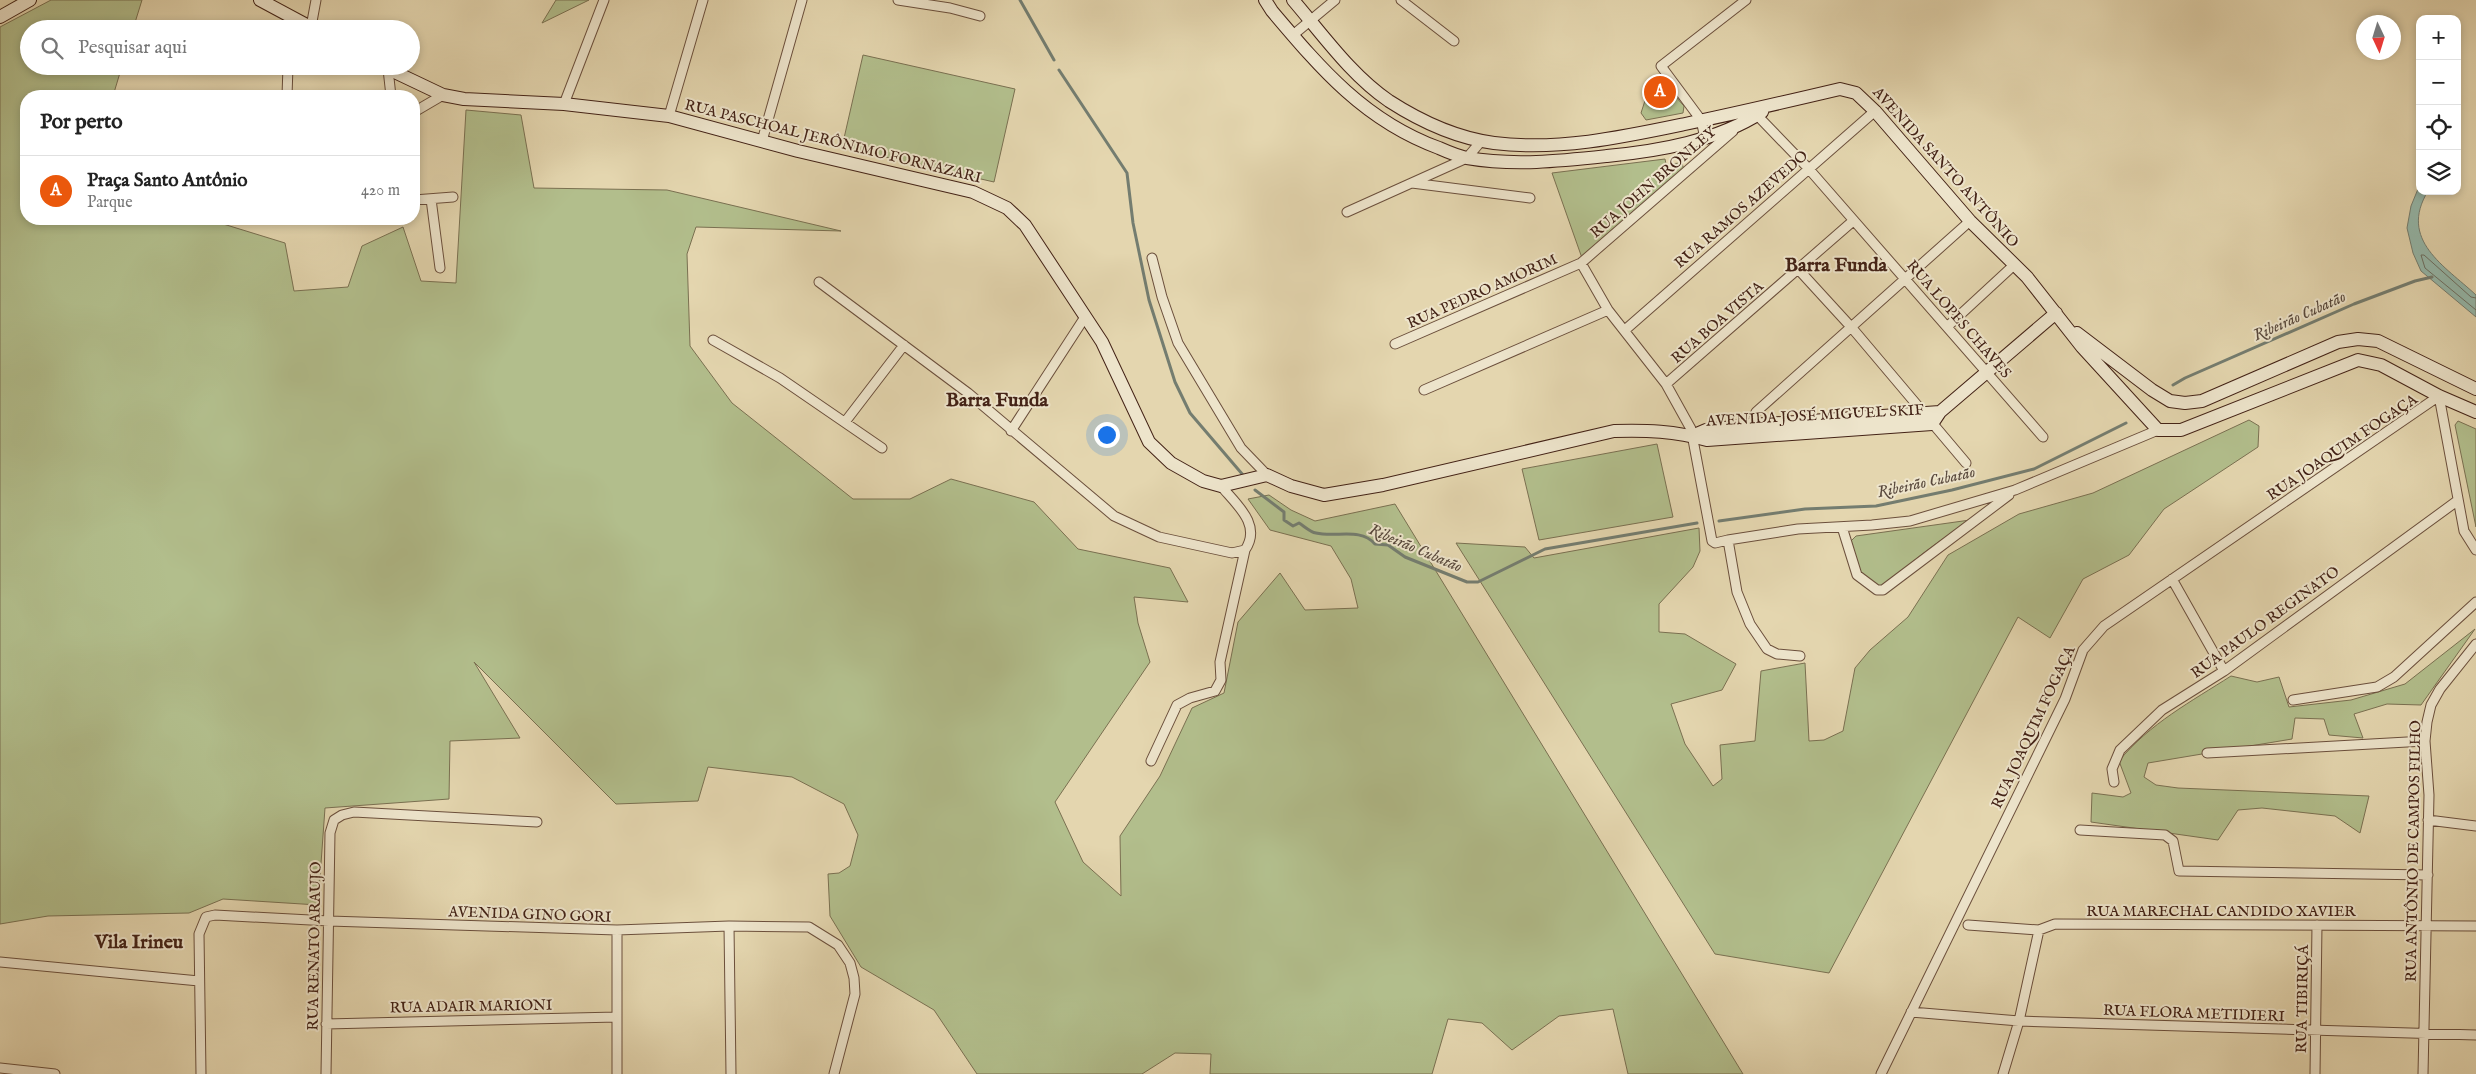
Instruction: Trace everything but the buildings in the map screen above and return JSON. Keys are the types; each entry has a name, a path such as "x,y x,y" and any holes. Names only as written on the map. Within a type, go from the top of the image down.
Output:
{"main road":[{"path":"0,17 30,0"},
{"path":"260,0 286,20"},
{"name":"AVENIDA SANTO ANTÔNIO","path":"1265,0 1326,72 1362,106 1410,138 1467,158 1544,163 1630,154 1705,138 1744,121 1754,112"},
{"name":"AVENIDA SANTO ANTÔNIO","path":"1293,0 1340,55 1388,100 1427,123 1482,140 1542,146 1627,136 1701,120 1754,112 1772,105 1840,89 1856,93 1875,110 1970,222 2027,276 2069,327 2082,347 2158,430"},
{"path":"1326,72 1340,55"},
{"name":"RUA PASCHOAL JERÔNIMO FORNAZARI","path":"400,75 443,95 464,99 564,104 669,116 762,141 973,192 1007,208 1025,225 1102,342 1148,442 1171,463 1203,481 1221,486"},
{"path":"1932,424 1940,412 2056,313"},
{"name":"AVENIDA SANTO ANTÔNIO","path":"2069,327 2152,390 2170,401 2202,401 2338,342 2358,339 2378,341 2476,389"},
{"path":"2158,430 2181,430 2358,360 2381,365 2439,396 2476,412"},
{"path":"2202,401 2208,419"},
{"name":"AVENIDA JOSÉ MIGUEL SKIF","path":"1751,431 1940,412"},
{"name":"AVENIDA JOSÉ MIGUEL SKIF","path":"1692,436 1706,430 1751,431 1932,424"},
{"path":"1221,486 1267,475 1291,486 1324,495 1383,485 1614,431 1646,430 1692,436"}],"street":[{"path":"313,20 316,0"},
{"path":"564,104 604,0"},
{"path":"669,116 703,0"},
{"path":"762,141 802,0"},
{"path":"898,0 951,4 980,16"},
{"path":"1293,35 1335,0"},
{"path":"1401,0 1454,41"},
{"path":"1705,138 1701,120 1661,66 1746,0"},
{"path":"287,90 288,75"},
{"path":"387,75 390,90"},
{"path":"420,108 443,95"},
{"name":"RUA RAMOS AZEVEDO","path":"1625,330 1875,110"},
{"name":"RUA LOPES CHAVES","path":"1754,112 1808,168 2043,437"},
{"name":"RUA JOHN BRONLEY","path":"1581,263 1744,121"},
{"path":"1347,212 1467,158 1482,140"},
{"path":"1412,183 1530,198"},
{"path":"420,200 453,197"},
{"path":"431,199 440,268"},
{"name":"RUA BOA VISTA","path":"1666,384 1853,221"},
{"path":"1751,431 1756,412 1970,222"},
{"path":"1152,258 1162,298 1178,343 1241,448 1267,475"},
{"path":"1581,263 1608,310 1666,384 1691,429 1712,542 1715,543 1762,533 1910,520 2015,490 2158,430"},
{"name":"RUA PEDRO AMORIM","path":"1395,344 1581,263"},
{"path":"1948,326 2014,265"},
{"path":"1798,269 1852,328 1966,463"},
{"path":"819,282 968,394 1114,516 1159,537 1232,553 1245,550"},
{"path":"1424,390 1608,310"},
{"path":"1011,431 1085,317"},
{"path":"713,340 780,378 882,448"},
{"path":"845,422 904,345"},
{"path":"2439,396 2464,531 2476,550"},
{"name":"RUA JOAQUIM FOGAÇA","path":"1881,1074 2065,699 2083,650 2104,626 2439,396"},
{"path":"1151,761 1177,705 1190,698 1215,691 1221,680 1220,662 1245,550 1252,537 1250,522 1221,486"},
{"path":"1842,527 1857,575 1877,590 1883,590 2015,490"},
{"name":"RUA PAULO REGINATO","path":"2114,782 2112,769 2120,750 2162,710 2224,671 2457,501"},
{"path":"1728,540 1737,592 1750,624 1766,649 1777,654 1800,656"},
{"path":"2172,579 2224,671"},
{"path":"2293,700 2377,687 2394,677 2476,602"},
{"name":"RUA ANTÔNIO DE CAMPOS FILHO","path":"2423,1074 2428,875 2427,722 2432,705 2440,689 2476,644"},
{"path":"2206,753 2426,741"},
{"name":"RUA RENATO ARAUJO","path":"326,1074 330,833 334,820 342,814 354,812 537,822"},
{"path":"2428,820 2476,826"},
{"path":"2080,830 2165,835 2173,841 2179,871 2428,875"},
{"name":"AVENIDA GINO GORI","path":"199,981 199,934 206,917 215,915 329,921 617,930 729,926 809,928 823,934 838,945 852,971 854,994 834,1074"},
{"name":"RUA MARECHAL CANDIDO XAVIER","path":"1968,925 2039,930 2055,924 2476,926"},
{"name":"RUA TIBIRIÇÁ","path":"2315,1074 2317,925"},
{"path":"729,926 731,1074"},
{"path":"617,930 617,1074"},
{"path":"2003,1074 2019,1021 2039,930"},
{"path":"0,962 199,981 201,1074"},
{"name":"RUA FLORA METIDIERI","path":"1911,1012 2019,1021 2315,1032 2476,1035"},
{"name":"RUA ADAIR MARIONI","path":"326,1024 617,1017"},
{"path":"0,1068 55,1074"}],"green space":[{"path":"51,0 142,0 136,20 20,20 20,75 119,75 115,90 20,90 20,225 226,225 285,243 294,291 348,287 362,246 403,227 421,281 456,283 466,110 521,115 534,188 667,190 841,231 696,227 687,254 690,346 732,403 853,499 910,499 951,479 1034,502 1078,549 1170,568 1188,602 1134,597 1138,623 1150,662 1055,802 1083,862 1121,896 1120,836 1160,776 1192,708 1224,693 1238,622 1280,573 1305,610 1358,608 1351,579 1331,546 1270,530 1248,499 1269,495 1291,510 1315,521 1395,504 1743,1074 1628,1074 1613,1009 1559,1016 1512,1050 1482,1023 1448,1019 1432,1074 1210,1074 1211,1054 1175,1053 1142,1074 977,1074 934,1010 861,967 830,916 828,874 839,873 850,866 858,835 844,804 792,777 708,767 698,801 616,804 474,662 520,738 450,741 449,799 325,808 318,905 223,899 189,913 48,916 0,924 0,27"},
{"path":"556,0 589,0 542,23"},
{"path":"863,55 1015,89 994,182 842,147"},
{"path":"1657,76 1684,106 1683,113 1646,120 1641,113 1652,79"},
{"path":"1665,159 1666,164 1682,163 1684,170 1582,258 1552,173"},
{"path":"2249,420 2259,426 2258,447 2164,509 2129,555 2083,579 2050,638 2018,617 1829,973 1715,954 1456,543 1525,547 1534,558 1699,528 1700,551 1693,567 1659,604 1659,632 1685,634 1736,664 1722,690 1671,704 1685,744 1713,786 1722,779 1720,745 1755,741 1761,671 1805,663 1809,741 1824,740 1843,731 1855,668 1870,650 1908,617 1948,555 2019,514 2093,493"},
{"path":"2458,421 2476,429 2476,527 2455,425"},
{"path":"1657,444 1673,517 1539,540 1522,469"},
{"path":"1970,520 1910,564 1890,583 1884,586 1874,585 1863,576 1856,563 1850,542 1856,536"},
{"path":"2475,629 2421,705 2387,704 2354,714 2363,738 2329,735 2324,719 2295,718 2292,739 2148,763 2144,777 2156,785 2178,788 2369,796 2360,833 2335,816 2262,808 2238,810 2218,840 2091,822 2092,793 2123,797 2131,793 2119,761 2131,748 2157,724 2231,676 2257,682 2279,677 2289,707 2351,700 2405,684"}],"water":[{"path":"2416,194 2426,195 2420,208 2418,224 2422,238 2439,262 2476,295 2476,317 2421,271 2413,253 2407,228 2411,206"}],"waterway":[{"name":"Ribeirão Cubatão","path":"1020,0 1054,60"},
{"path":"1059,70 1127,173 1133,223 1149,300 1175,382 1190,413 1243,475"},
{"name":"Ribeirão Cubatão","path":"2173,385 2354,304 2415,281 2432,277"},
{"name":"Ribeirão Cubatão","path":"1719,521 1805,509 1876,506 1952,490 2034,469 2126,423"},
{"name":"Ribeirão Cubatão","path":"1255,490 1284,512 1284,520 1293,526 1299,523 1316,533 1355,534 1362,536 1375,544 1388,545 1405,557 1467,582 1478,582 1545,549 1697,523"}],"place":[{"name":"Praça Santo Antônio","path":"1660,92"}],"district":[{"name":"Barra Funda","path":"1836,264"},
{"name":"Barra Funda","path":"997,399"},
{"name":"Vila Irineu","path":"139,941"}]}
